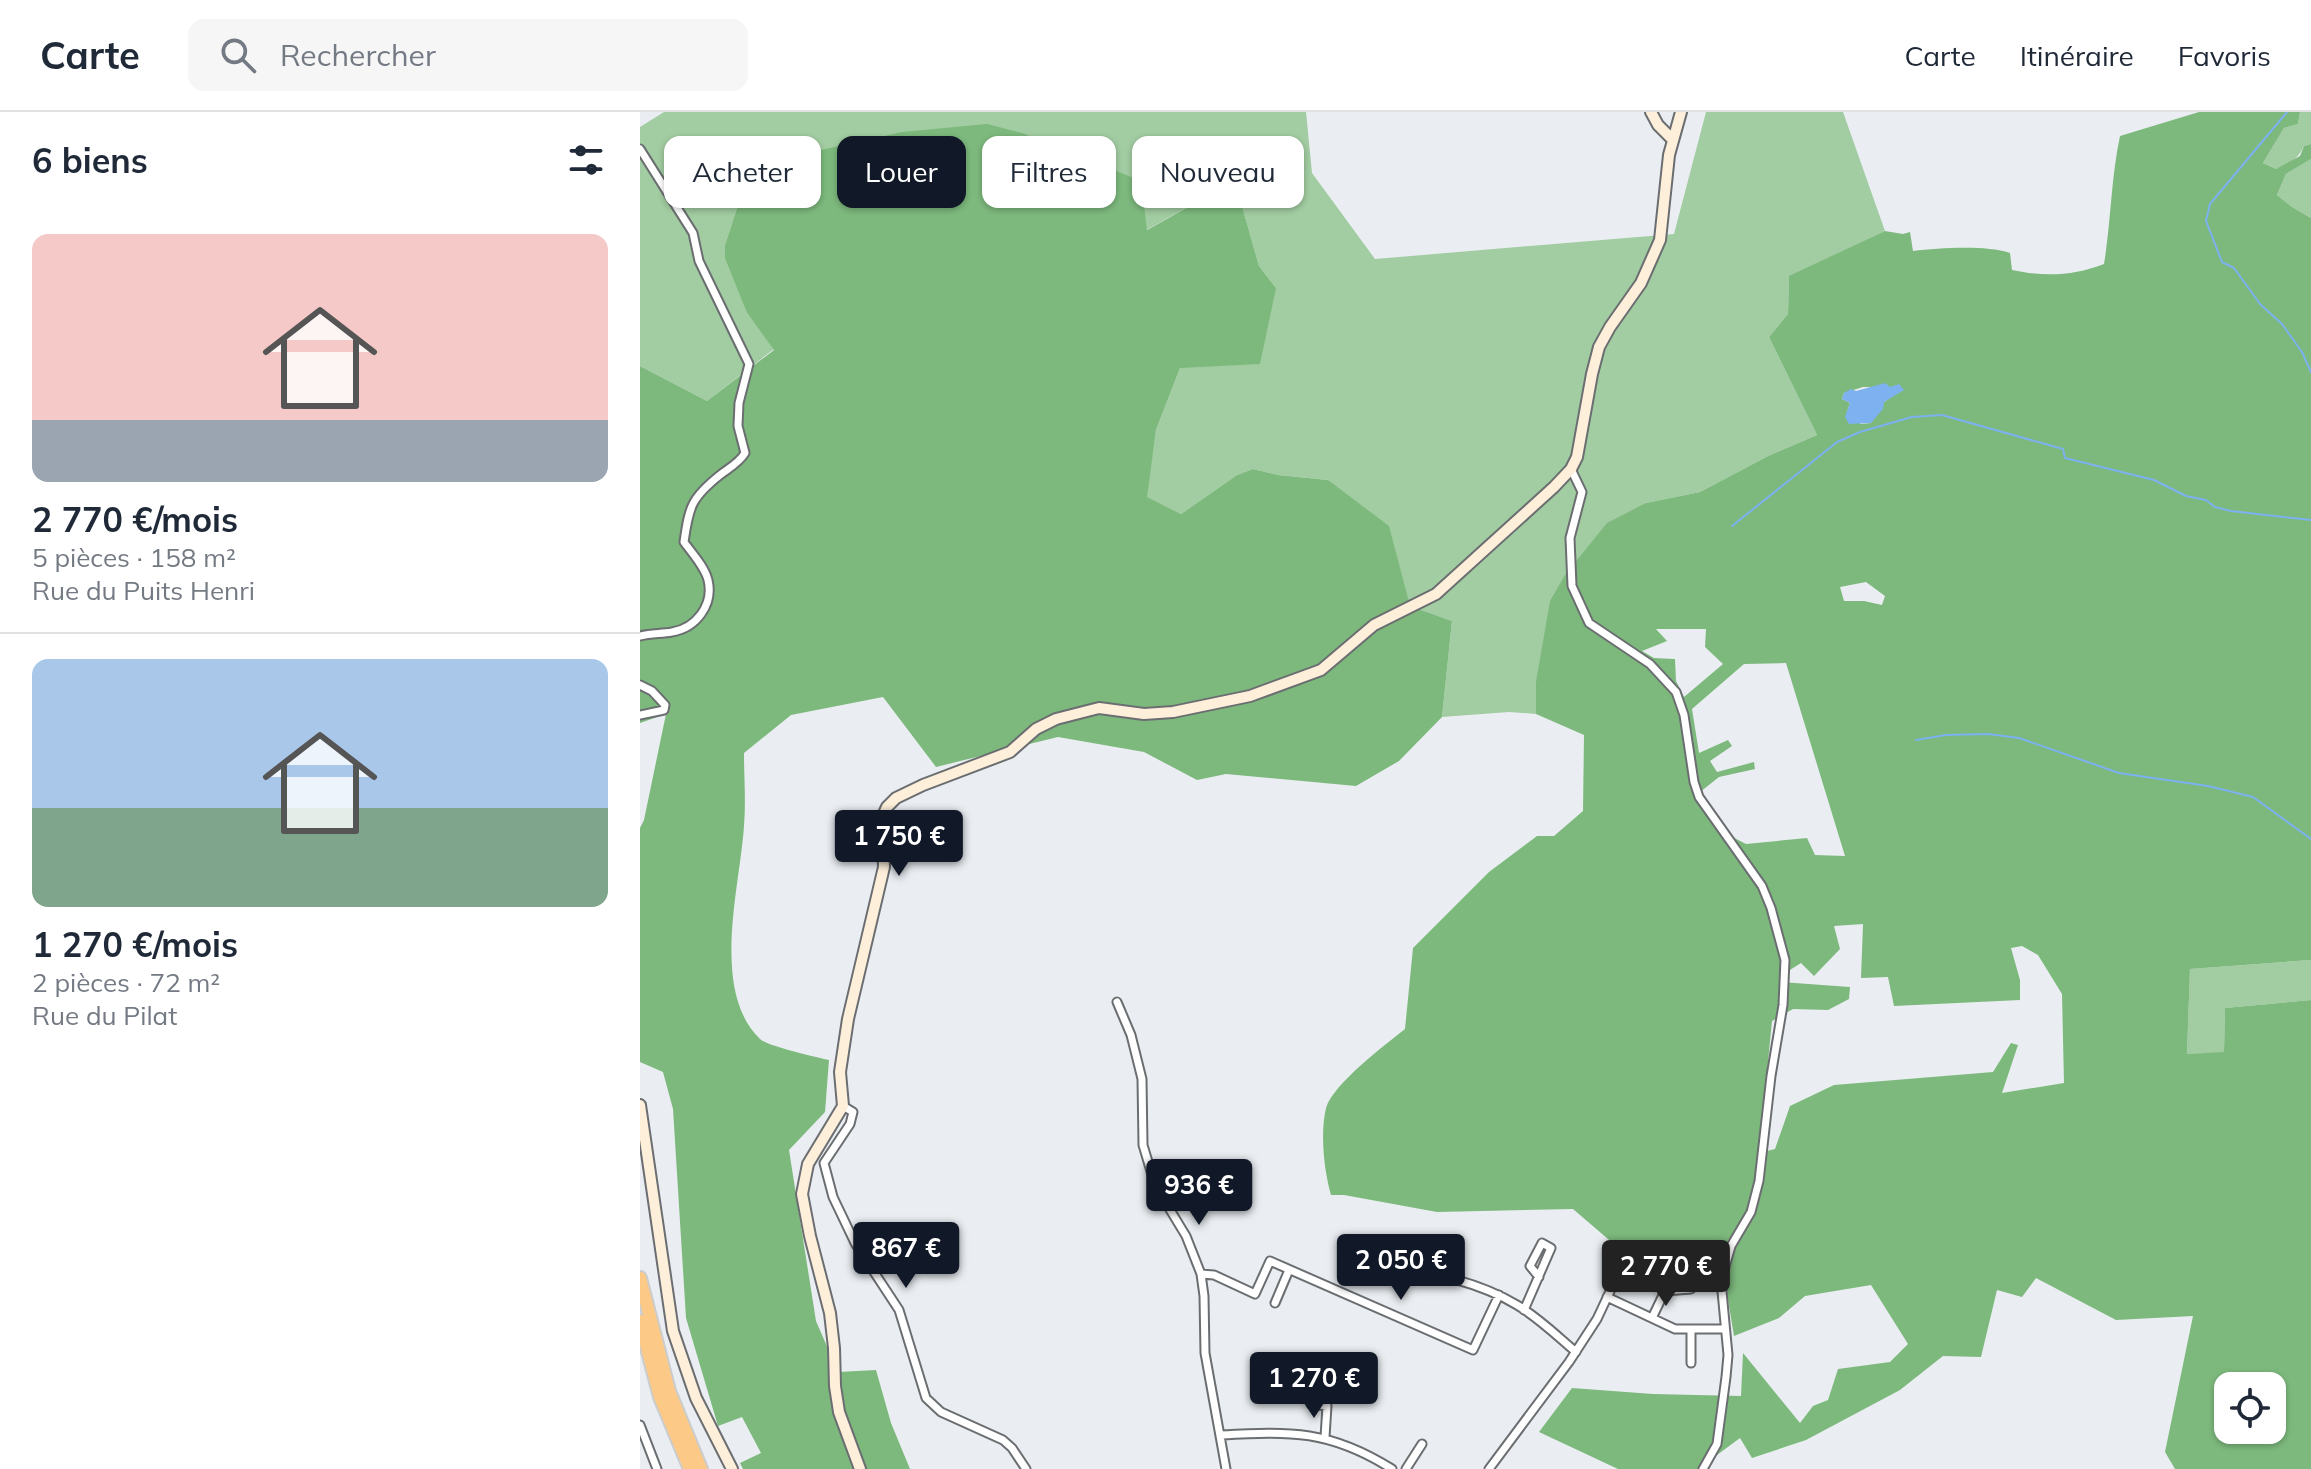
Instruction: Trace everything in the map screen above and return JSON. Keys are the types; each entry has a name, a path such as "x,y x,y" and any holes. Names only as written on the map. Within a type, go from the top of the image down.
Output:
{"highway":[{"path":"640,1278 669,1391 701,1469"},
{"path":"640,1321 660,1397 690,1469"}],"main road":[{"path":"1651,112 1658,125 1673,140"},
{"path":"860,1469 839,1412 830,1313 802,1194 808,1164 843,1106 840,1072 848,1019 884,867 882,818 896,798 1010,752 1036,729 1056,719 1099,708 1144,714 1173,712 1250,696 1321,670 1374,625 1436,594 1571,469 1580,448 1599,347 1641,283 1660,240 1669,155 1681,112"},
{"path":"640,1105 673,1331 696,1398 732,1469"}],"street":[{"path":"640,149 693,233 699,261 749,364 739,403 738,426 745,453 740,461 700,492 690,505 684,542 708,577 709,592 704,611 693,624 673,632 652,632 640,636"},
{"path":"1571,469 1582,492 1570,538 1572,586 1589,623 1650,664 1676,692 1684,715 1699,797 1762,886 1785,960 1783,1005 1759,1181 1751,1212 1731,1246 1721,1281 1728,1355 1717,1444 1703,1469"},
{"path":"640,685 652,691 665,705 664,710 640,715"},
{"path":"1117,1002 1131,1035 1142,1079 1143,1145 1155,1185 1186,1236 1201,1274 1205,1353 1226,1469"},
{"path":"843,1106 853,1112 850,1124 824,1163 826,1176 855,1243 899,1310 926,1398 941,1412 1003,1440 1026,1469"},
{"path":"1201,1274 1214,1275 1255,1294 1270,1261 1473,1350 1499,1295"},
{"path":"1375,1263 1439,1274 1499,1295 1524,1310 1576,1352"},
{"path":"1489,1469 1576,1352 1597,1319 1621,1268"},
{"path":"1275,1303 1289,1270"},
{"path":"1524,1310 1539,1277"},
{"path":"1652,1318 1665,1291 1691,1289"},
{"path":"1607,1297 1675,1329 1725,1329"},
{"path":"1691,1330 1691,1363"},
{"path":"1311,1404 1327,1406 1325,1437"},
{"path":"640,1425 657,1469"},
{"path":"1220,1435 1303,1434 1325,1437 1371,1456 1392,1469"},
{"path":"1406,1469 1422,1444"}],"green space":[{"path":"664,112 1306,112 1312,173 1375,259 1674,234 1706,112 1843,112 1885,231 1789,277 1788,314 1769,337 1817,435 1768,456 1700,492 1646,503 1536,682 1536,714 1509,712 1442,717 1452,621 1410,606 1328,480 1253,469 1237,475 1181,514 1146,497 1156,430 1180,368 1276,288 1259,266 1243,208 1304,208 1304,136 1132,136 1132,208 1186,208 1146,230 964,208 966,136 837,136 837,193 821,191 821,136 664,136 664,208 737,208 725,245 747,313 774,349 707,401 640,366 640,127"},
{"path":"2199,112 2300,112 2298,124 2284,128 2263,163 2276,169 2300,156 2304,146 2311,144 2311,159 2286,174 2277,195 2311,218 2311,960 2190,969 2187,1054 2224,1052 2225,1008 2311,1000 2311,1469 2175,1469 2165,1452 2193,1316 2116,1320 2036,1278 2022,1297 1997,1290 1981,1357 1943,1356 1900,1390 1806,1440 1752,1458 1740,1438 1698,1469 1618,1469 1539,1432 1572,1388 1741,1396 1743,1353 1800,1423 1813,1406 1828,1400 1838,1369 1890,1362 1908,1344 1871,1285 1805,1296 1779,1318 1734,1336 1725,1282 1735,1248 1629,1257 1573,1209 1437,1212 1331,1195 1324,1152 1326,1108 1349,1077 1405,1029 1413,948 1489,872 1537,836 1554,836 1583,811 1584,735 1536,714 1536,682 1550,601 1565,575 1607,523 1646,503 1700,492 1768,456 1817,435 1769,337 1788,314 1789,276 1885,231 1910,232 1913,251 1976,248 2010,253 2012,270 2047,274 2092,268 2104,264 2120,136","holes":["1863,387 1890,387 1894,395 1884,402 1871,423 1861,424 1847,412 1850,403 1842,399 1844,393","1866,582 1885,596 1882,605 1844,601 1840,587","1656,629 1706,629 1705,647 1723,664 1684,697 1676,681 1675,659 1654,658 1642,651 1667,641","1786,663 1845,856 1815,855 1807,838 1746,844 1715,828 1695,796 1719,777 1755,769 1754,762 1717,772 1710,761 1732,746 1728,740 1699,753 1692,709 1744,664","1863,924 1861,978 1888,977 1894,1006 2020,1000 2020,980 2011,948 2022,946 2038,955 2062,994 2064,1083 2002,1093 2018,1045 2011,1043 1993,1072 1834,1085 1790,1106 1775,1149 1759,1153 1772,1021 1793,1009 1828,1010 1849,999 1850,987 1781,982 1782,975 1801,963 1814,976 1840,949 1834,926"]},
{"path":"2300,112 2311,112 2311,144 2304,146 2289,163 2276,169 2263,163 2284,128 2298,124"},
{"path":"987,124 1029,136 982,136 982,208 1116,208 1116,171 1132,177 1132,208 1144,208 1147,230 1186,208 1243,208 1259,266 1276,288 1260,364 1180,368 1156,430 1147,497 1181,514 1237,475 1253,469 1328,480 1389,526 1410,606 1452,621 1442,717 1399,761 1356,786 1226,774 1197,780 1144,752 1058,737 936,767 883,697 791,715 744,753 744,826 732,937 736,994 745,1019 764,1042 829,1060 825,1112 789,1150 816,1321 838,1372 876,1370 891,1423 910,1469 743,1469 740,1463 761,1453 742,1417 718,1426 686,1318 673,1109 663,1072 640,1062 640,828 666,714 640,723 640,366 707,401 774,350 747,313 725,258 725,245 737,208 821,208 821,150 837,146 837,208 966,208 966,136 884,136"},
{"path":"2311,159 2311,218 2277,195 2286,174"},
{"path":"2311,960 2311,1000 2225,1008 2224,1053 2187,1054 2190,969"}],"water":[{"path":"1885,383 1890,387 1899,384 1904,390 1884,402 1883,409 1871,423 1849,424 1845,417 1850,403 1842,399 1844,393"}],"waterway":[{"path":"2287,112 2210,204 2206,221 2222,262 2234,268 2260,304 2282,324 2302,352 2311,372"},
{"path":"1732,526 1837,442 1912,417 1942,415 2063,449 2065,458 2154,480 2186,496 2206,500 2215,507 2311,520"},
{"path":"1916,740 1946,735 1988,734 2019,738 2119,773 2208,786 2253,797 2311,839"}]}
